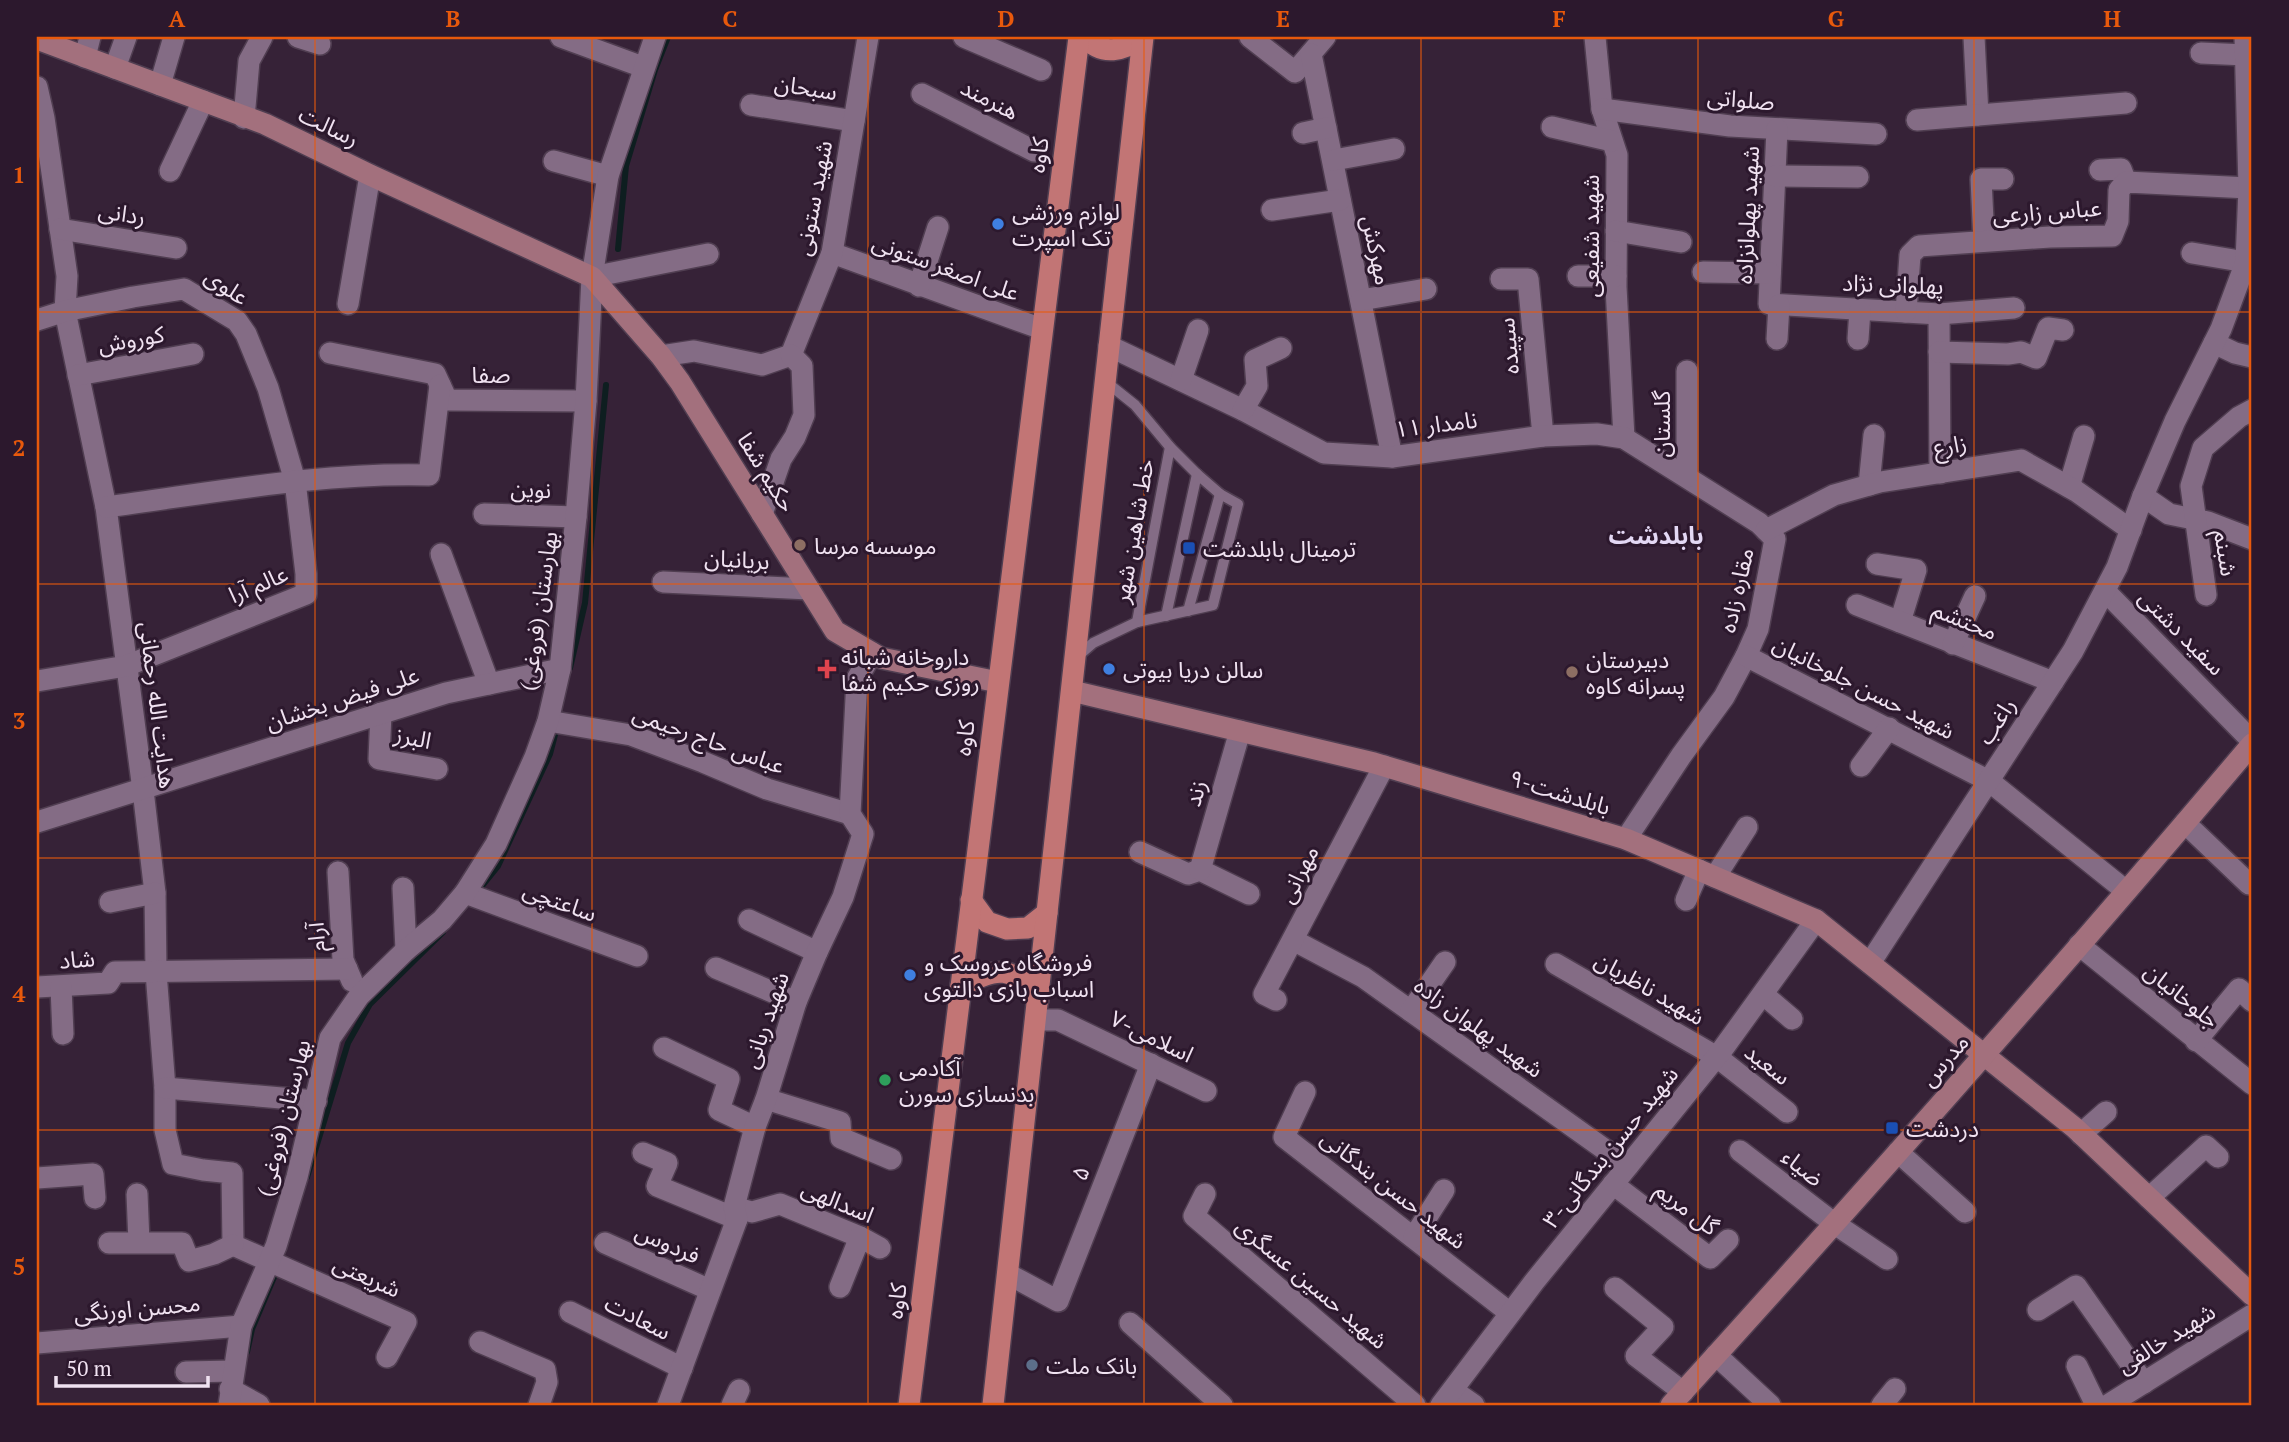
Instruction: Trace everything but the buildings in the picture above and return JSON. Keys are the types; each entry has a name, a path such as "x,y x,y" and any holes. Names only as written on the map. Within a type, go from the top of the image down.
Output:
{"main road":[{"name":"کاوه","path":"909,1405 1079,37"},
{"path":"1085,37 1097,47 1110,50 1123,49 1143,37"},
{"path":"993,1405 1143,37"},
{"path":"971,900 987,922 1007,929 1028,928 1047,913"},
{"path":"961,986 983,974 996,972 1015,975 1027,983 1037,1010"}],"street":[{"path":"115,68 126,37"},
{"path":"160,85 174,37"},
{"path":"244,118 249,61 262,37"},
{"path":"298,37 320,44"},
{"path":"561,37 643,67"},
{"name":"بهارستان (فروغی)","path":"238,1393 241,1326 275,1265 276,1246 297,1177 330,1038 359,996 406,950 473,897 535,757 555,722 586,401 592,277 608,176 654,37"},
{"name":"شهید ستونی","path":"791,355 832,253 867,37"},
{"path":"964,37 1041,70"},
{"path":"1250,37 1295,72 1325,37"},
{"name":"شهید شفیعی","path":"1595,37 1602,109 1617,155 1616,276 1624,438"},
{"path":"1974,37 1978,115"},
{"name":"رسالت","path":"37,39 87,47 115,68 265,124 592,277"},
{"path":"2201,53 2245,46"},
{"name":"راغب","path":"1870,963 2073,651 2117,567 2175,421 2243,290 2250,175 2250,104 2245,46"},
{"name":"مهرکش","path":"1311,54 1392,457"},
{"name":"هدایت الله رحمانی","path":"38,94 46,191 60,229 67,276 65,311 106,508 143,790 155,893 156,972 165,1130 173,1164 232,1173 233,1245"},
{"name":"هنرمند","path":"922,94 1034,151"},
{"path":"170,171 203,101"},
{"path":"1917,120 2126,103"},
{"name":"سبحان","path":"751,105 854,121"},
{"name":"صلواتی","path":"1602,109 1730,126 1875,134"},
{"path":"1552,127 1612,141"},
{"path":"1303,133 1326,128"},
{"name":"شهید پهلوانزاده","path":"1777,129 1770,273 1777,339"},
{"path":"1334,160 1394,149"},
{"path":"554,161 608,176"},
{"path":"2100,170 2121,169 2126,183"},
{"path":"348,303 370,175"},
{"name":"عباس زارعی","path":"1906,312 1910,255 1919,246 2112,236 2118,221 2119,190 2126,183 2250,175"},
{"path":"1775,176 1858,177"},
{"path":"1984,241 1981,179 2003,179"},
{"path":"1272,210 1340,200"},
{"path":"919,286 937,227"},
{"name":"ردانی","path":"60,229 176,248"},
{"path":"1616,231 1681,242"},
{"name":"علی اصغر ستونی","path":"832,253 1042,330"},
{"path":"2192,253 2246,262"},
{"path":"592,277 708,254"},
{"path":"1703,272 1770,273"},
{"path":"1578,276 1616,276"},
{"name":"حکیم شفا","path":"592,277 661,356 680,382 835,631 880,658 998,682"},
{"name":"سپیده","path":"1501,279 1528,279 1543,436"},
{"name":"علوی","path":"37,320 65,311 184,289 237,321 246,334 268,388 295,481"},
{"path":"1361,300 1426,289"},
{"name":"پهلوانی نژاد","path":"1774,304 1939,314 2014,308"},
{"path":"1858,339 1860,310"},
{"path":"1939,314 1940,473"},
{"path":"1939,352 2021,352 2036,358 2048,328 2063,330"},
{"path":"1181,380 1198,330"},
{"path":"2214,343 2235,353 2252,357"},
{"name":"۱۱ نامدار","path":"1109,346 1243,410 1324,453 1392,457 1543,436 1597,434 1624,438 1766,530"},
{"path":"1243,410 1256,386 1255,360 1280,348"},
{"path":"661,356 694,351 762,365 791,355 802,366 804,415 795,437 781,459 762,514"},
{"name":"صفا","path":"330,353 435,374 447,400 586,401"},
{"name":"کوروش","path":"78,375 193,354"},
{"name":"گلستان","path":"1687,371 1687,477"},
{"path":"106,508 295,481 403,474 429,475 440,385"},
{"name":"شبنم","path":"2206,595 2191,486 2203,449 2238,417 2252,410"},
{"path":"1869,485 1874,435"},
{"path":"2069,487 2084,436"},
{"name":"زارع","path":"1766,530 1834,495 1869,485 2021,460 2069,487 2131,530"},
{"name":"عالم آرا","path":"126,666 306,594 295,481"},
{"path":"2143,496 2169,513 2252,539"},
{"name":"نوین","path":"484,514 576,517"},
{"name":"مقاره زاده","path":"1626,839 1724,697 1746,656 1758,629 1775,539 1766,530"},
{"path":"441,554 489,684"},
{"path":"1877,564 1916,570 1900,622"},
{"name":"بریانیان","path":"663,582 809,589"},
{"name":"سفید دشتی","path":"2105,591 2252,742"},
{"path":"1953,644 1975,596"},
{"name":"محتشم","path":"1857,605 2053,682"},
{"name":"شهید ربانی","path":"668,1405 736,1213 755,1127 796,1002 844,897 863,834 850,814 857,679 872,653"},
{"name":"شهید حسن جلوخانیان","path":"1746,656 1989,780 2126,891"},
{"path":"37,681 126,666"},
{"name":"علی فیض بخشان","path":"37,822 446,693 560,669"},
{"name":"۹-بابلدشت","path":"1072,691 1384,766 1626,839 1816,920 1983,1056"},
{"name":"البرز","path":"381,713 379,759 438,769"},
{"name":"عباس حاج رحیمی","path":"555,722 631,735 767,789 850,814"},
{"path":"1861,766 1889,728"},
{"name":"زند","path":"1200,870 1240,731"},
{"name":"مدرس","path":"1677,1399 1983,1056 2252,742"},
{"name":"مهرانی","path":"1276,1000 1264,994 1384,766"},
{"path":"2185,823 2249,884"},
{"path":"1686,900 1747,827"},
{"path":"1140,852 1188,874 1200,870 1249,894"},
{"name":"آرام","path":"338,872 343,960 359,996"},
{"path":"403,888 406,950"},
{"path":"110,902 155,893"},
{"name":"ساعتچی","path":"473,897 637,957"},
{"path":"749,920 817,952"},
{"name":"۳-شهید حسن بندگانی","path":"1447,1398 1510,1313 1717,1057 1816,920"},
{"name":"شهید پهلوان زاده","path":"1293,940 1363,977 1628,1166"},
{"name":"جلوخانیان","path":"2079,945 2252,1084"},
{"path":"1411,1012 1445,962"},
{"name":"شهید ناظریان","path":"1556,964 1717,1057"},
{"path":"716,968 796,1002"},
{"path":"156,972 347,969"},
{"name":"شاد","path":"37,987 108,984 115,972 156,972"},
{"path":"61,987 63,1034"},
{"path":"2196,1041 2238,989 2252,1001"},
{"path":"1764,995 1792,1019"},
{"name":"۷-اسلامی","path":"1037,1010 1058,1020 1102,1052 1150,1064 1206,1091"},
{"path":"664,1048 729,1079 719,1110 755,1127"},
{"path":"1983,1056 2081,1134 2252,1295"},
{"name":"سعید","path":"1717,1057 1787,1112"},
{"name":"۵","path":"1008,1274 1058,1301 1150,1064"},
{"path":"164,1088 316,1101"},
{"name":"شهید حسن بندگانی","path":"1305,1092 1284,1137 1510,1313"},
{"path":"766,1099 840,1122 841,1138 891,1159"},
{"path":"2081,1134 2106,1112"},
{"path":"2149,1198 2206,1146 2218,1157"},
{"name":"ضیاء","path":"1740,1151 1835,1224 1887,1259"},
{"path":"1898,1152 1965,1212"},
{"path":"643,1153 667,1163 657,1186 736,1213"},
{"path":"37,1178 93,1174 95,1198"},
{"name":"گل مریم","path":"1613,1184 1710,1258 1728,1240"},
{"path":"1414,1237 1444,1190"},
{"path":"137,1194 139,1242"},
{"name":"شهید حسین عسگری","path":"1205,1194 1194,1216 1416,1405"},
{"name":"اسدالهی","path":"736,1213 752,1212 780,1204 880,1248"},
{"path":"840,1287 860,1237"},
{"path":"109,1243 182,1243 189,1261 233,1245 275,1265"},
{"name":"فردوس","path":"605,1243 710,1290"},
{"name":"شریعتی","path":"275,1265 406,1322 387,1357"},
{"path":"2038,1310 2076,1286 2144,1383"},
{"path":"1615,1288 1663,1327 1636,1356 1677,1399"},
{"name":"سعادت","path":"570,1312 682,1368"},
{"name":"شهید خالقی","path":"2108,1405 2252,1315"},
{"path":"1130,1323 1222,1405"},
{"name":"محسن اورنگی","path":"37,1343 241,1326"},
{"path":"480,1342 545,1370 547,1382 539,1405"},
{"path":"1716,1355 1770,1405"},
{"path":"2077,1366 2096,1405"},
{"path":"186,1372 238,1393"},
{"path":"1447,1398 1474,1405"}],"lane":[{"path":"1075,659 1093,643 1137,622 1213,605 1238,504 1220,494 1197,474 1135,405 1105,381"},
{"name":"خط شاهین شهر","path":"1137,622 1170,447"},
{"path":"1166,616 1197,474"},
{"path":"1188,611 1220,494"}],"waterway":[{"path":"618,249 626,166 655,70 668,37"},
{"path":"570,668 585,603 606,385"},
{"path":"477,892 498,866 550,754 557,727"},
{"path":"307,1177 348,1043 370,1004 443,932"},
{"path":"247,1352 252,1329 277,1270"}],"place":[{"name":"لوازم ورزشی تک اسپرت","path":"998,224"},
{"name":"موسسه مرسا","path":"800,545"},
{"name":"ترمینال بابلدشت","path":"1189,548"},
{"name":"داروخانه شبانه‌ روزی حکیم شفا","path":"827,669"},
{"name":"سالن دریا بیوتی","path":"1109,669"},
{"name":"دبیرستان پسرانه کاوه","path":"1572,672"},
{"name":"فروشگاه عروسک و اسباب بازی دالتوی","path":"910,975"},
{"name":"آکادمی بدنسازی سورن","path":"885,1080"},
{"name":"دردشت","path":"1892,1128"},
{"name":"بانک ملت","path":"1032,1365"}],"district":[{"name":"بابلدشت","path":"1656,535"}]}
